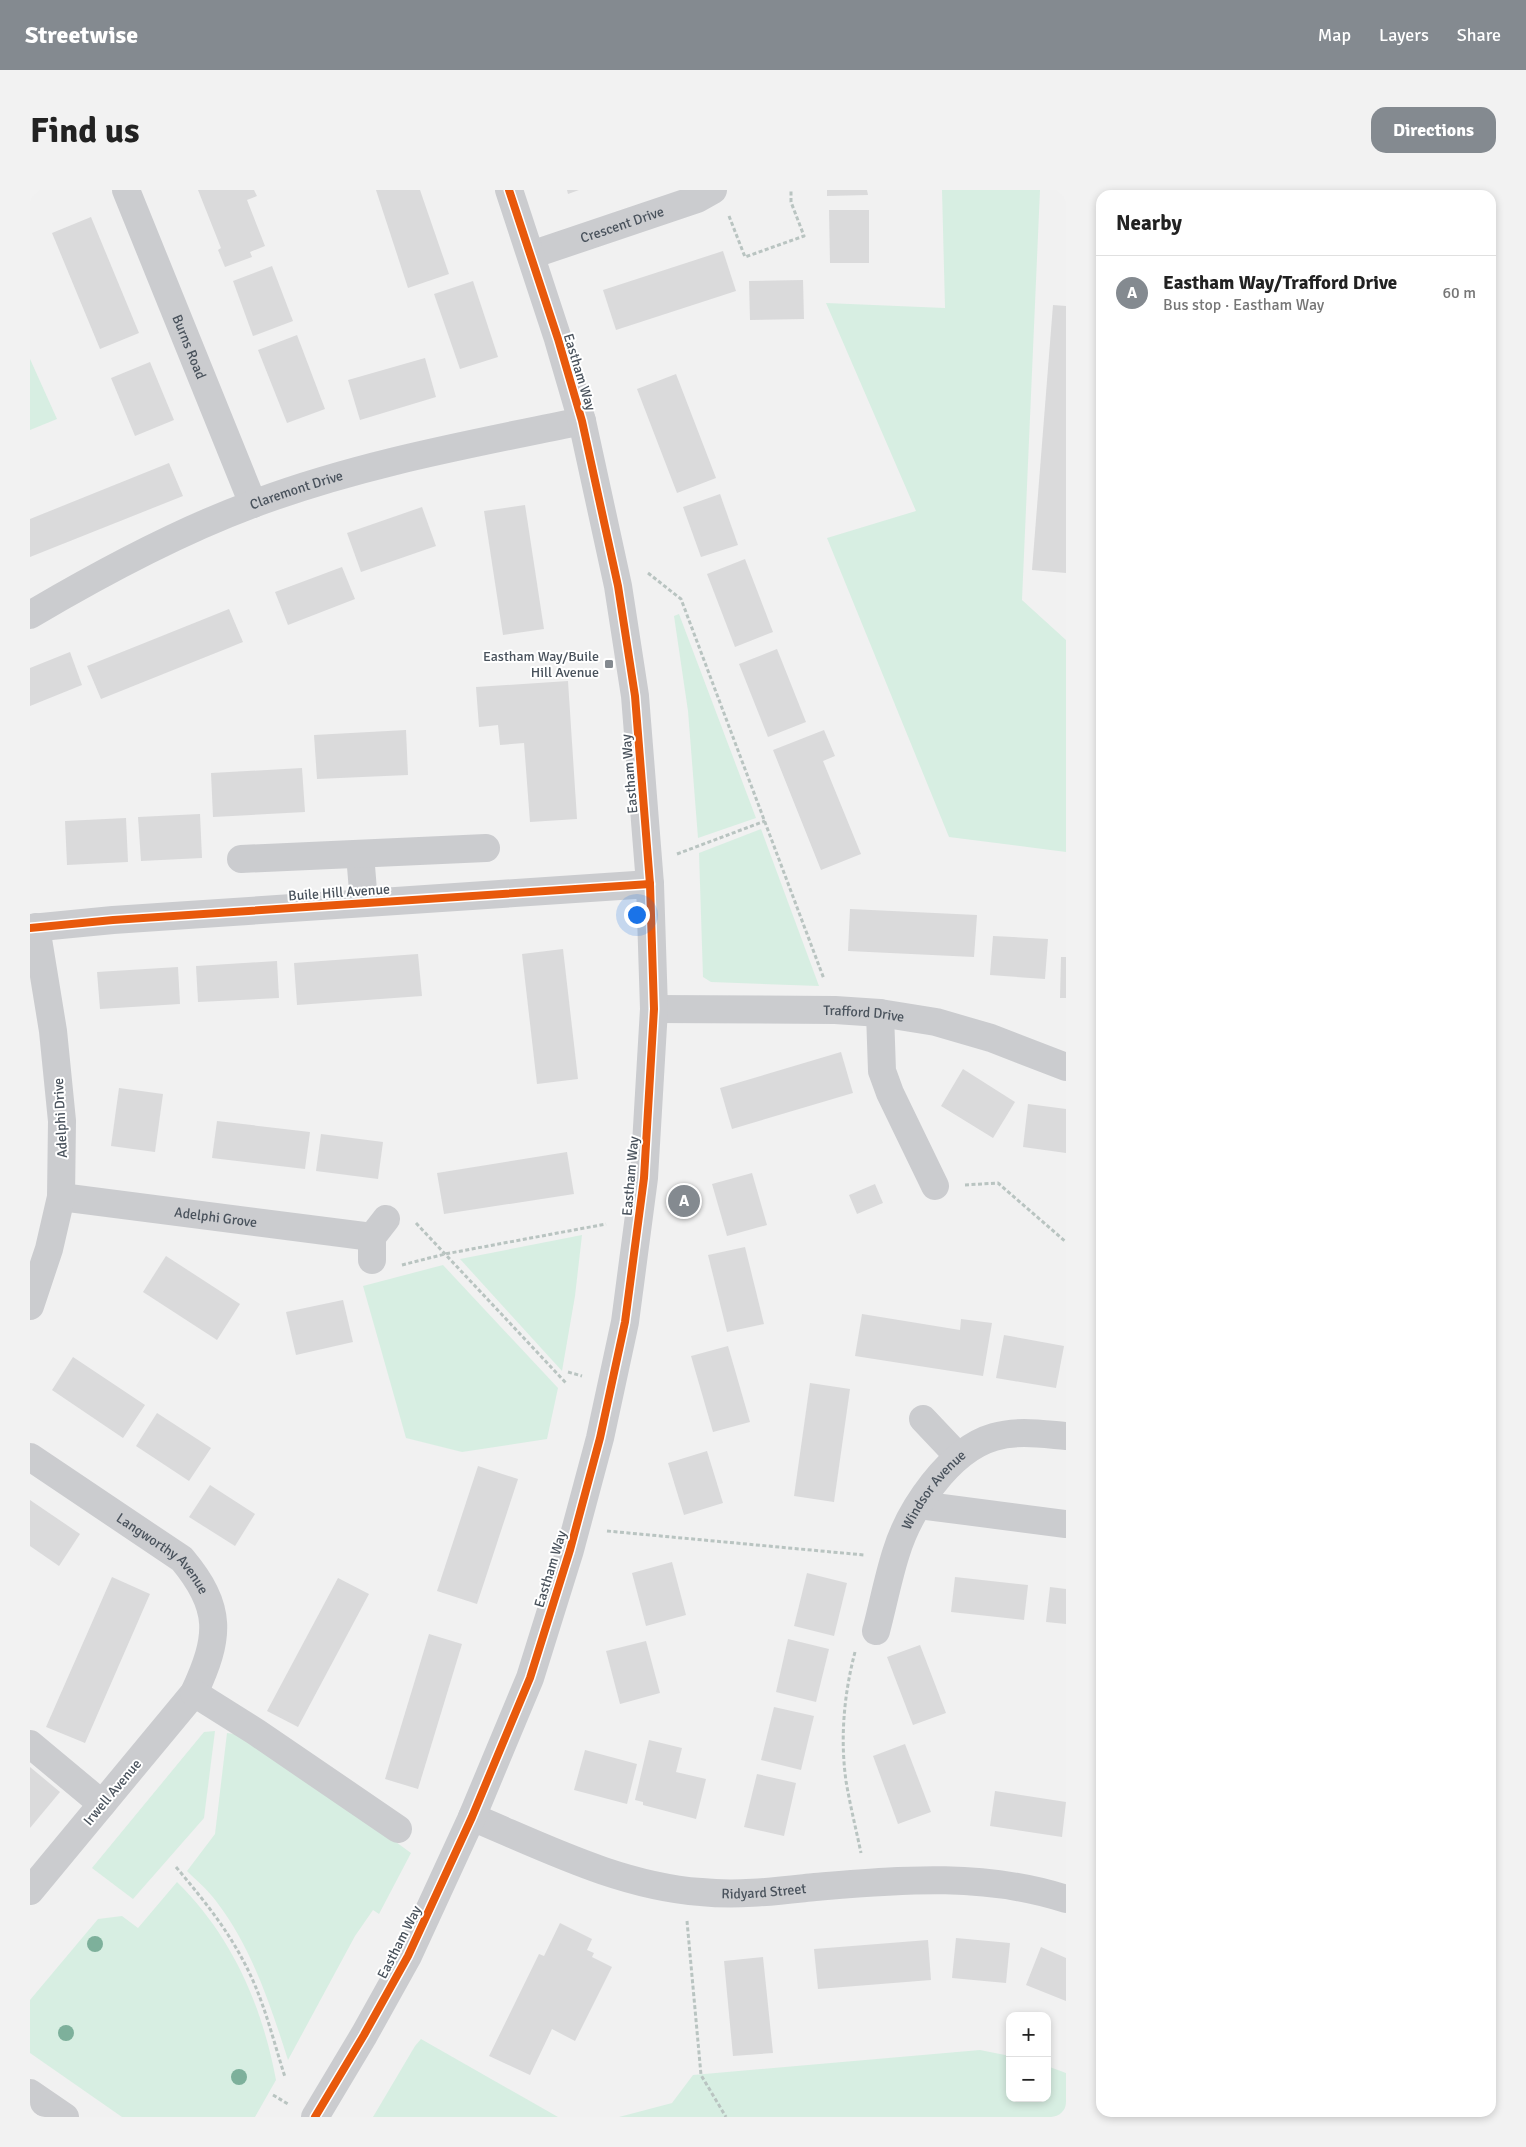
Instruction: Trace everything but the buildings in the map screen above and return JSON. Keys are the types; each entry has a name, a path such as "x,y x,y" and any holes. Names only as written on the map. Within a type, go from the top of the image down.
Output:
{"street":[{"name":"Burns Road","path":"126,190 253,504"},
{"name":"Eastham Way","path":"315,2117 408,1956 472,1817 530,1678 576,1529 600,1438 625,1322 644,1178 654,1009 650,874 635,696 618,586 582,421 509,190"},
{"name":"Crescent Drive","path":"531,255 697,199 713,190"},
{"name":"Claremont Drive","path":"30,615 92,578 167,541 253,504 358,470 446,449 582,421"},
{"path":"241,859 486,848"},
{"path":"360,854 364,903"},
{"name":"Buile Hill Avenue","path":"33,927 364,903 650,874"},
{"name":"Adelphi Drive","path":"30,1306 49,1249 61,1197 62,1121 53,1031 33,927"},
{"name":"Trafford Drive","path":"654,1009 836,1010 880,1013 936,1022 991,1038 1066,1068"},
{"path":"880,1013 882,1071 890,1093 935,1186"},
{"name":"Adelphi Grove","path":"61,1197 377,1239"},
{"path":"923,1419 958,1456"},
{"name":"Windsor Avenue","path":"876,1630 895,1558 906,1528 919,1505 958,1456 973,1446 994,1437 1018,1433 1066,1436"},
{"name":"Langworthy Avenue","path":"30,1457 182,1559 198,1577 210,1604 214,1625 212,1646 206,1667 194,1693"},
{"path":"919,1505 1066,1524"},
{"path":"194,1693 256,1732 398,1829"},
{"name":"Irwell Avenue","path":"30,1891 194,1693"},
{"path":"30,1744 102,1804"},
{"name":"Ridyard Street","path":"472,1817 619,1877 656,1887 702,1892 753,1893 867,1883 956,1879 1004,1885 1066,1899"},
{"path":"30,2093 65,2117"}],"path":[{"path":"728,215 746,257 804,236 792,202 791,190"},
{"path":"645,570 681,599 836,1010"},
{"path":"650,874 765,821"},
{"path":"935,1186 998,1183 1066,1242"},
{"path":"566,1383 445,1254 410,1216 377,1239 383,1270 445,1254 639,1219"},
{"path":"576,1529 895,1558"},
{"path":"867,1883 846,1781 842,1741 848,1681 858,1638 876,1630"},
{"path":"176,1867 209,1906 233,1941 254,1984 285,2077"},
{"path":"684,1890 701,2075 726,2117"}],"green space":[{"path":"942,190 1040,190 1022,600 1066,640 1066,852 949,837 827,538 916,511 826,303 945,308"},
{"path":"30,359 57,419 30,430"},
{"path":"679,614 756,818 698,838 688,711 674,616"},
{"path":"761,829 819,986 711,982 703,977 699,853"},
{"path":"582,1235 575,1296 562,1371 460,1259"},
{"path":"443,1265 558,1388 547,1439 462,1452 406,1438 363,1286"},
{"path":"215,1731 204,1818 133,1899 92,1868 204,1732"},
{"path":"227,1733 251,1736 411,1853 379,1914 373,1910 355,1936 288,2060 267,1997 240,1938 213,1897 187,1871 215,1834"},
{"path":"177,1882 214,1925 229,1949 242,1973 262,2025 276,2080 255,2117 122,2117 30,2053 30,2000 98,1919 122,1916 138,1928"},
{"path":"421,2039 558,2117 373,2117"},
{"path":"980,2050 1006,2055 1006,2102 1051,2102 1051,2067 1066,2073 1066,2117 619,2117 672,2103 693,2075"}],"cycle path":[{"path":"315,2117 408,1956 472,1817 530,1678 570,1550 600,1438 625,1322 644,1178 654,1009 650,884 635,696 618,586 582,421 558,339 509,190"},
{"path":"30,928 113,920 650,884"}],"place":[{"name":"Eastham Way/Buile Hill Avenue","path":"609,664"},
{"name":"Eastham Way/Trafford Drive","path":"684,1201"}]}
